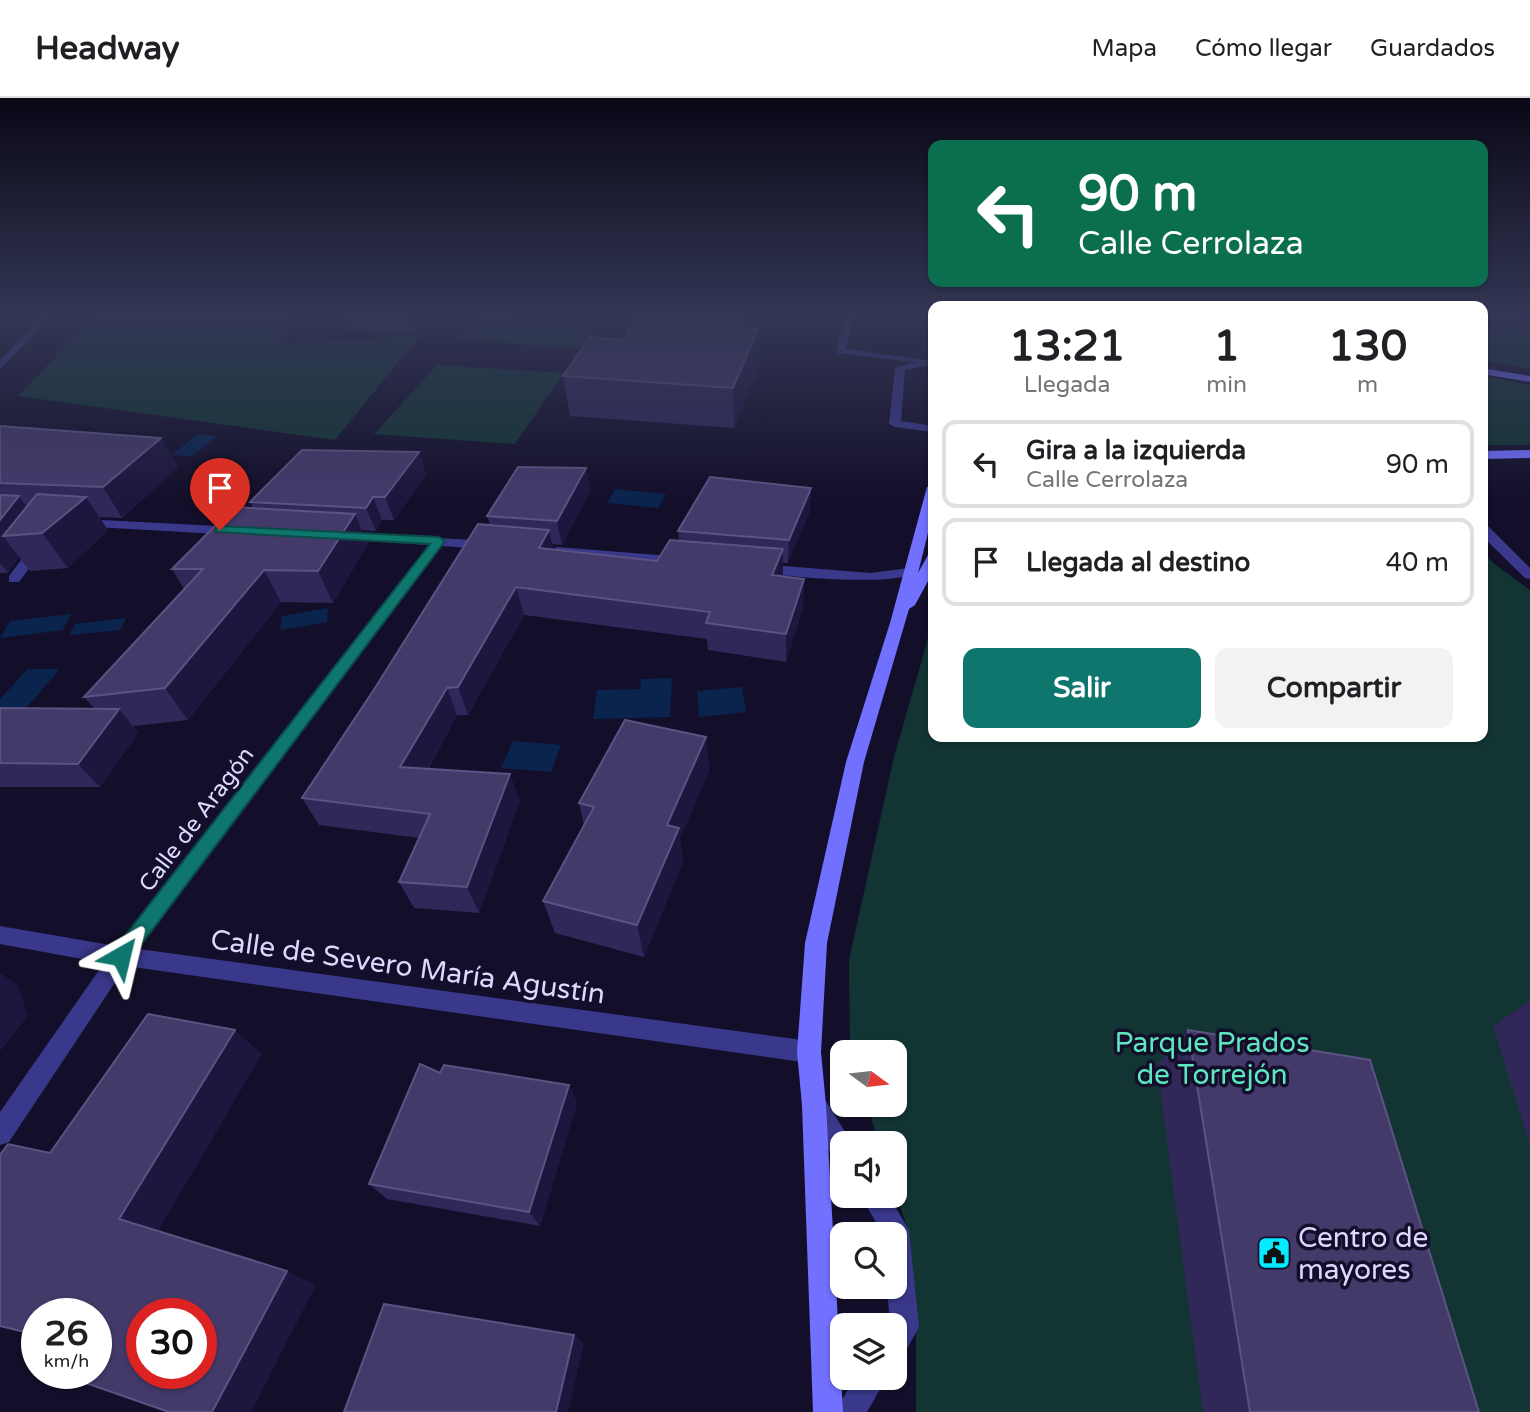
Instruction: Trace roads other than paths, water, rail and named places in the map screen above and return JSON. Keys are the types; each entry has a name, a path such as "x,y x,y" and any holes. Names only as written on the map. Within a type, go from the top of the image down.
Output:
{"main road":[{"path":"1488,455 1530,454"},
{"path":"828,1412 814,1105 809,1052 819,930 855,762 898,623 928,505"},
{"path":"898,623 928,567"}],"street":[{"path":"899,377 895,424 928,428"},
{"path":"70,522 247,531"},
{"path":"14,579 49,531"},
{"path":"329,535 506,547"},
{"path":"1488,535 1530,575"},
{"name":"Calle de Aragón","path":"0,1133 121,956 439,541"},
{"path":"547,550 696,562"},
{"path":"751,567 871,577 909,572"},
{"name":"Calle de Severo María Agustín","path":"0,935 121,956 809,1052"},
{"path":"814,1105 831,1131"},
{"path":"882,1208 896,1230 904,1313"},
{"path":"850,1412 864,1390"}],"water":[{"path":"198,434 218,436 192,456 172,455"},
{"path":"615,489 666,494 658,508 607,503"},
{"path":"328,608 327,622 280,630 282,616"},
{"path":"71,614 63,630 0,638 10,621"},
{"path":"126,618 120,630 69,635 75,624"},
{"path":"28,669 60,669 21,714 0,714 0,699"},
{"path":"672,678 670,717 593,719 597,690 640,689 641,679"},
{"path":"742,687 746,712 699,717 697,691"},
{"path":"513,741 561,745 551,772 501,768"}],"place":[{"name":"Centro de mayores","path":"1274,1253"}],"park label":[{"name":"Parque Prados de Torrejón","path":"1212,1058"}]}
